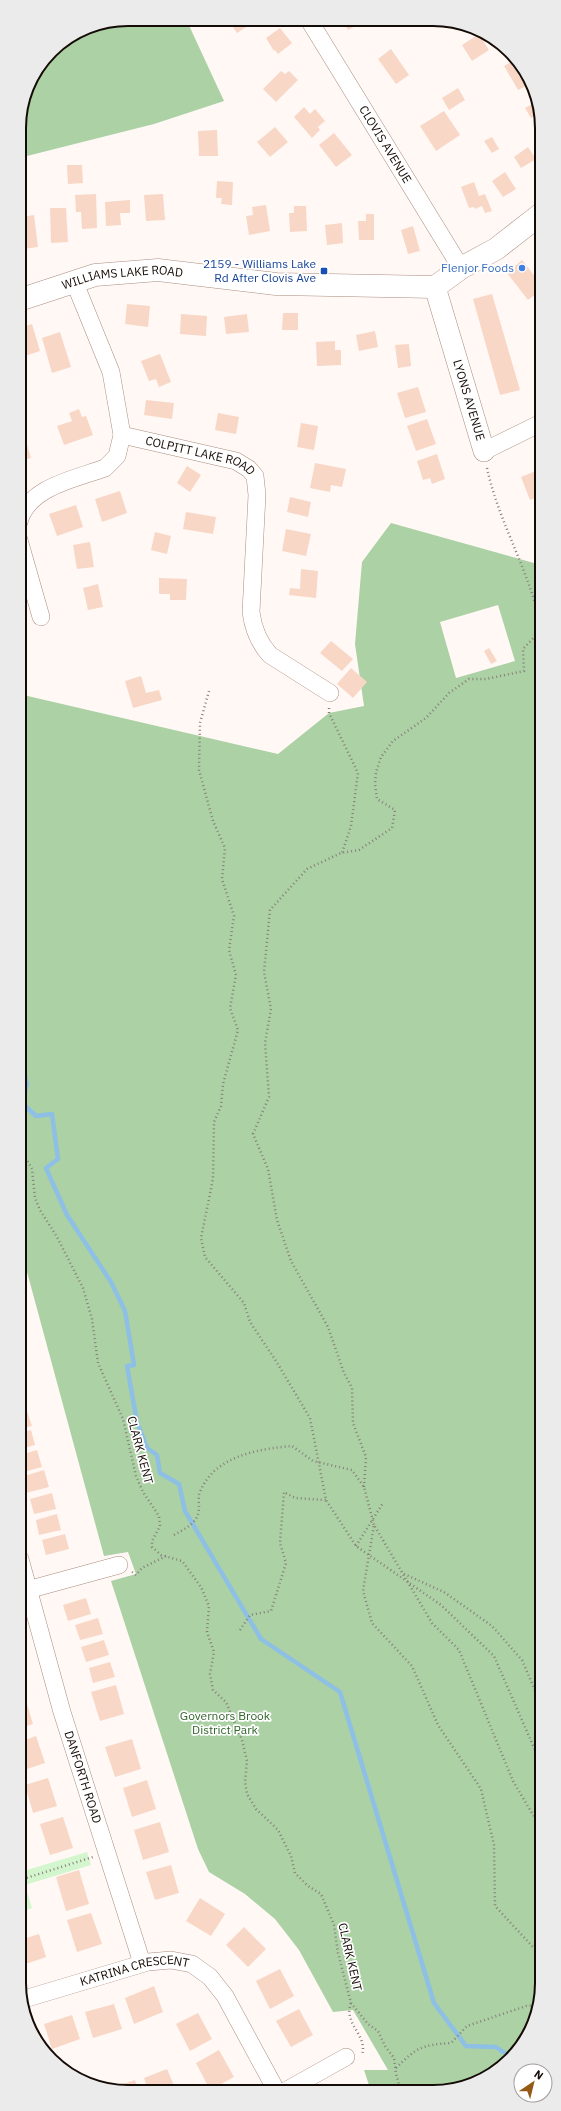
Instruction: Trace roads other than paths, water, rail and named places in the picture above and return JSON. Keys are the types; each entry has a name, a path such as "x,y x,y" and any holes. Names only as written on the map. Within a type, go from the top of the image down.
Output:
{"main road":[{"path":"434,287 461,268 496,249 535,219"},
{"name":"WILLIAMS LAKE ROAD","path":"26,298 95,275 158,270 276,284 434,287"}],"street":[{"name":"CLOVIS AVENUE","path":"314,26 461,268"},
{"path":"26,507 37,495 110,464 119,451 122,435 111,372 74,281"},
{"name":"LYONS AVENUE","path":"434,287 484,451 535,427"},
{"name":"COLPITT LAKE ROAD","path":"122,435 236,461 253,473 256,480 257,495 251,612 255,631 264,648 270,655 330,693"},
{"path":"26,564 41,617"},
{"path":"26,1589 119,1565"},
{"name":"DANFORTH ROAD","path":"26,1596 142,1963"},
{"name":"KATRINA CRESCENT","path":"27,1998 142,1963 160,1960 182,1961 202,1969 225,1996 273,2085"},
{"path":"296,2085 346,2057"}],"waterway":[{"path":"26,1081 26,1088"},
{"path":"26,1107 36,1116 52,1114 58,1159 46,1168 67,1215 111,1282 125,1311 134,1365 127,1366 137,1422 147,1448 157,1455 160,1473 179,1484 185,1511 261,1639 340,1692 434,2003 466,2046 496,2047 506,2054"}],"place":[{"name":"Flenjor Foods","path":"522,268"},
{"name":"2159 - Williams Lake Rd After Clovis Ave","path":"324,271"}],"park label":[{"name":"Governors Brook District Park","path":"225,1723"}]}
